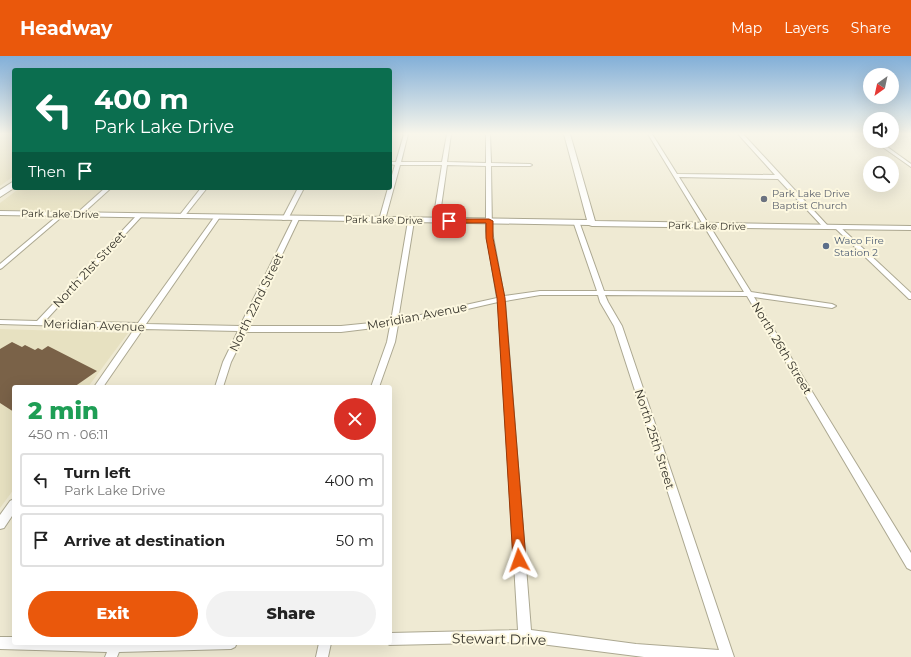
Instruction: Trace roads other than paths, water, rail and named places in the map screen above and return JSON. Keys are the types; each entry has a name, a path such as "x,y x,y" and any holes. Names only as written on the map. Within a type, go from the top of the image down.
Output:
{"main road":[{"path":"1,193 12,185"}],"street":[{"path":"575,162 592,224"},
{"name":"North 26th Street","path":"667,162 749,294 911,564"},
{"path":"766,162 826,227"},
{"path":"392,163 530,165"},
{"path":"392,184 398,163"},
{"path":"436,221 445,164"},
{"path":"488,165 489,238 501,298 524,636"},
{"path":"675,175 780,177"},
{"path":"78,215 106,190"},
{"path":"181,217 202,190"},
{"path":"285,219 300,190"},
{"path":"382,220 390,190"},
{"name":"Park Lake Drive","path":"0,213 285,219 489,221 577,224 911,228"},
{"path":"0,268 62,214"},
{"name":"North 21st Street","path":"39,323 139,216"},
{"path":"99,385 217,217"},
{"name":"North 22nd Street","path":"220,385 227,362 296,219"},
{"path":"376,385 388,356 395,323 411,221"},
{"name":"North 25th Street","path":"577,224 609,312 618,326 728,657"},
{"path":"837,227 911,297"},
{"name":"Meridian Avenue","path":"0,322 244,329 341,329 395,323 501,298 540,293 749,294 832,306"},
{"path":"0,524 12,507"},
{"name":"Stewart Drive","path":"392,640 524,636 636,650 728,657"},
{"path":"0,643 12,644"},
{"path":"46,645 115,648 185,645"},
{"path":"322,657 325,645"}],"place":[{"name":"Park Lake Drive Baptist Church","path":"764,199"},
{"name":"Waco Fire Station 2","path":"826,246"}]}
